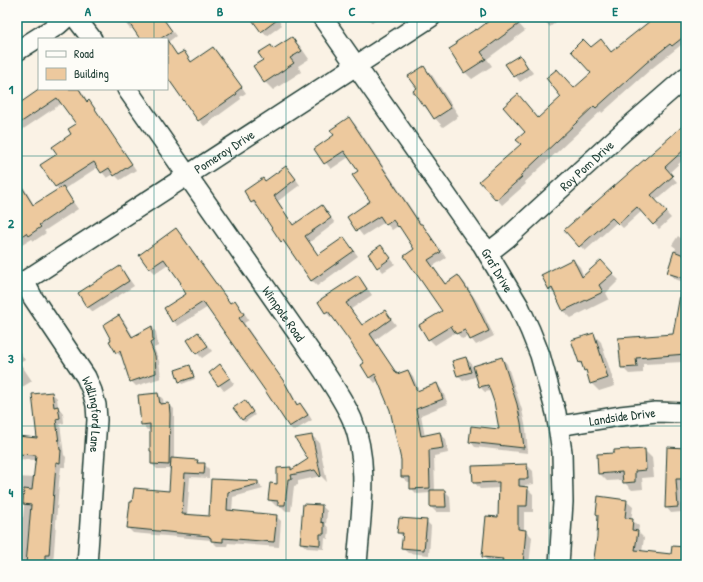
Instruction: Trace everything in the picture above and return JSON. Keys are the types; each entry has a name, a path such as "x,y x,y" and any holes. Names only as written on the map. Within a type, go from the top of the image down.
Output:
{"street":[{"path":"17,51 58,25 67,17"},
{"path":"75,17 91,38"},
{"name":"Graf Drive","path":"322,17 488,253 519,306 530,330 540,355 559,426 562,452 564,502 559,565"},
{"name":"Pomeroy Drive","path":"21,283 431,17"},
{"name":"Roy Pom Drive","path":"488,253 507,238 624,131 686,77"},
{"name":"Wimpole Road","path":"128,90 319,364 344,403 352,421 361,452 363,485 357,565"},
{"name":"Wallingford Lane","path":"21,283 33,298 86,377 96,405 96,452 87,565"},
{"name":"Landside Drive","path":"559,426 656,412 686,413"}],"building":[{"path":"125,17 162,17 172,31 162,38 139,38"},
{"path":"250,17 281,17 261,32"},
{"path":"494,17 513,17 519,24 481,52 486,59 464,73 449,49 457,44 456,42 476,29 477,30"},
{"path":"655,17 686,17 686,35 672,46 670,44 646,63 596,108 594,106 520,176 522,177 496,200 479,181 521,144 516,140 525,132 503,107 518,94 538,118 561,97 546,78 557,69 574,88 591,73 571,51 583,39 591,47 601,39 611,52"},
{"path":"292,37 302,51 290,58 294,63 264,83 253,66 263,60 258,53 271,45 273,49"},
{"path":"168,42 177,55 184,51 191,62 213,47 242,87 236,92 237,94 198,121 168,78"},
{"path":"520,55 528,68 514,77 505,64"},
{"path":"424,66 451,108 434,119 413,91 417,88 408,76"},
{"path":"39,90 80,90 87,102 89,100 132,164 114,176 109,168 101,173 94,162 55,187 40,165 57,154 52,147 71,134 68,129 76,124 57,98 17,125 17,105"},
{"path":"349,117 420,224 422,224 441,252 428,260 445,284 458,275 472,296 489,331 470,340 465,330 456,334 451,326 428,340 419,325 442,311 404,256 414,249 399,226 398,227 393,220 386,225 380,216 356,231 347,217 370,201 352,175 358,171 344,151 324,164 314,149 334,135 330,130"},
{"path":"686,123 686,148 665,167 673,176 651,195 667,212 653,225 637,207 618,224 612,218 579,247 564,230"},
{"path":"286,166 296,179 274,196 293,225 322,205 331,218 305,236 318,255 344,237 354,251 311,281 283,240 281,242 254,201 251,203 244,191 263,178 265,181"},
{"path":"17,179 33,205 63,186 73,202 39,225 41,227 28,236 26,233 17,239"},
{"path":"176,228 230,303 235,300 244,314 239,318 285,383 297,405 300,403 308,415 289,427 203,302 172,322 164,308 186,294 180,284 181,283 164,259 149,269 139,255"},
{"path":"381,245 391,258 377,268 368,254"},
{"path":"674,251 686,256 686,269 683,278 667,273"},
{"path":"573,259 582,277 601,260 613,273 599,285 603,292 563,311 552,288 549,290 541,275"},
{"path":"120,266 129,281 87,308 78,293"},
{"path":"358,275 367,289 346,303 362,325 385,310 391,319 370,334 397,374 408,370 417,391 437,383 443,399 416,409 421,436 440,432 443,448 429,450 430,488 410,489 410,477 401,477 401,460 390,410 375,374 369,378 361,365 364,363 349,340 328,311 325,313 318,302"},
{"path":"680,295 686,296 686,354 636,358 637,367 621,368 618,338 673,334"},
{"path":"119,315 132,337 152,326 153,341 150,343 155,356 156,373 130,382 120,351 116,353 109,341 111,340 103,325"},
{"path":"198,332 208,346 196,354 187,340"},
{"path":"594,333 608,378 590,384 586,370 584,371 581,362 579,363 571,340"},
{"path":"466,357 471,372 457,376 452,361"},
{"path":"502,357 517,404 524,448 469,442 471,426 499,429 494,402 488,385 479,387 473,366"},
{"path":"220,364 230,378 218,386 209,373"},
{"path":"190,365 194,377 179,382 175,370"},
{"path":"52,392 54,407 58,406 60,418 56,419 61,450 60,463 56,462 49,555 45,555 45,565 26,565 31,505 23,504 24,489 32,490 36,455 17,454 17,436 37,438 32,394"},
{"path":"158,393 160,404 169,403 169,465 151,464 150,424 141,425 138,395"},
{"path":"245,400 253,412 242,420 233,408"},
{"path":"312,435 321,476 320,477 315,470 291,475 292,479 288,479 285,505 278,505 278,501 268,500 270,483 277,484 277,468 291,467 291,470 308,459 295,438"},
{"path":"667,447 686,448 686,479 676,479 678,507 665,508"},
{"path":"645,449 646,470 635,471 635,482 623,483 622,472 598,474 597,454 614,453 614,450"},
{"path":"171,458 198,460 197,463 205,463 204,474 185,473 182,514 209,516 211,479 258,481 258,484 228,492 227,510 277,515 274,542 223,538 223,542 211,541 209,536 127,528 130,502 132,502 134,488 169,491"},
{"path":"527,464 528,479 519,479 519,486 528,487 527,506 518,506 518,529 526,530 523,564 502,562 503,559 482,557 486,516 498,517 499,482 473,483 472,466"},
{"path":"430,490 445,490 446,507 430,507"},
{"path":"598,496 627,500 625,518 633,519 632,530 638,531 635,550 671,554 672,546 686,547 686,565 593,565 597,537 598,515 596,514"},
{"path":"303,504 322,505 321,522 324,523 324,534 320,534 320,545 300,543"},
{"path":"399,518 427,520 424,550 401,548 403,533 397,533"}]}
